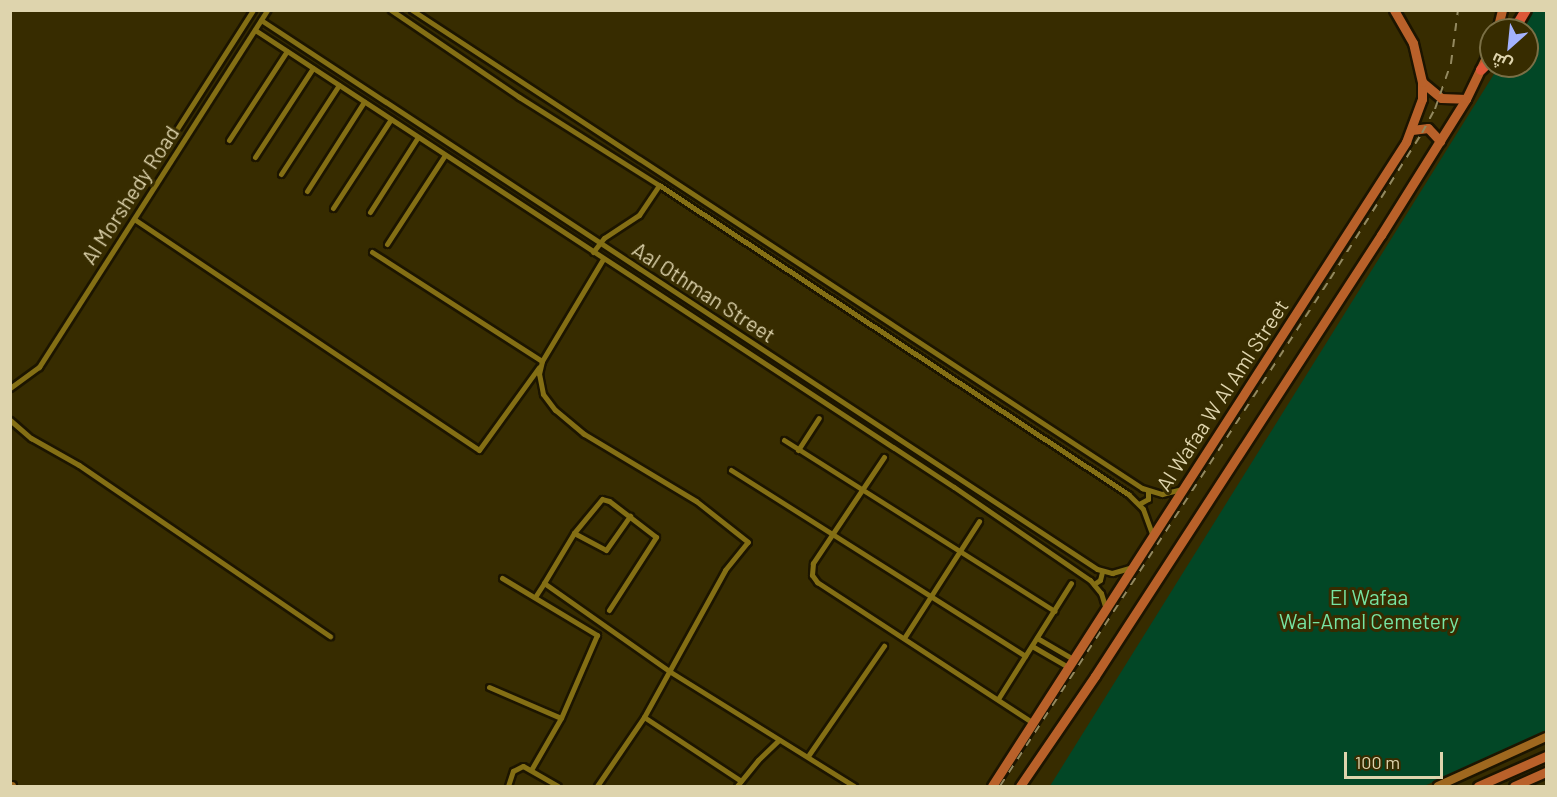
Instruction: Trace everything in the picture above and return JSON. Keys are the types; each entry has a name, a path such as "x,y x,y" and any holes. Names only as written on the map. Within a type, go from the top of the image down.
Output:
{"main road":[{"name":"Al Wafaa W Al Aml Street","path":"992,786 1393,165 1412,129 1422,99 1422,82 1413,43 1394,10"},
{"path":"1020,786 1169,562 1440,141 1479,74"},
{"path":"1422,82 1428,90 1441,99 1466,99"},
{"path":"1412,129 1428,129 1440,141"},
{"path":"1478,786 1546,756"},
{"path":"1514,786 1546,772"}],"street":[{"name":"Al Morshedy Road","path":"168,143 253,10"},
{"name":"Al Morshedy Road","path":"10,388 39,367 267,10"},
{"path":"391,10 519,97 659,185 1128,494 1147,516 1153,537"},
{"path":"412,10 1148,491 1169,493 1183,489"},
{"name":"Aal Othman Street","path":"261,20 1102,572"},
{"name":"Aal Othman Street","path":"255,30 954,487 1094,584"},
{"path":"274,43 274,36 282,33"},
{"path":"229,140 287,51"},
{"path":"255,157 313,68"},
{"path":"281,174 339,85"},
{"path":"307,191 364,102"},
{"path":"333,208 391,119"},
{"path":"370,212 418,137"},
{"path":"387,244 445,155"},
{"path":"592,252 599,243 639,215 659,185"},
{"path":"135,219 479,450 542,363 603,259"},
{"path":"767,256 774,246"},
{"path":"372,252 542,363"},
{"path":"542,363 540,384 548,402 555,410 584,434 689,497 747,540 747,545 725,570 644,717 597,786"},
{"path":"798,450 819,418"},
{"path":"10,420 31,438 79,465 330,636"},
{"path":"784,440 1054,611"},
{"path":"884,457 813,563 811,571 814,579 1032,722"},
{"path":"731,470 1025,656"},
{"path":"1139,504 1148,499 1148,491"},
{"path":"535,597 574,533 602,499 654,534 656,540 609,610"},
{"path":"574,533 606,550 630,516"},
{"path":"904,638 978,521"},
{"path":"1106,610 1101,593 1094,584 1101,578 1102,572 1118,572 1134,566"},
{"path":"502,578 597,634 561,718 531,770"},
{"path":"544,583 669,670 854,786"},
{"path":"998,699 1071,583"},
{"path":"1037,638 1052,646 1071,663"},
{"path":"808,756 884,646"},
{"path":"1032,646 1047,655 1071,663"},
{"path":"1047,655 1052,646"},
{"path":"489,687 561,718"},
{"path":"644,717 739,784 779,740"},
{"path":"1438,786 1546,737"},
{"path":"508,786 516,768 523,766 558,786"}],"green space":[{"name":"El Wafaa Wal-Amal Cemetery","path":"1533,11 1546,11 1546,733 1424,786 1050,786 1492,78 1539,78 1539,18 1529,18"}],"railway":[{"path":"1000,786 1330,279 1422,133 1435,109 1451,63 1458,10"}]}
